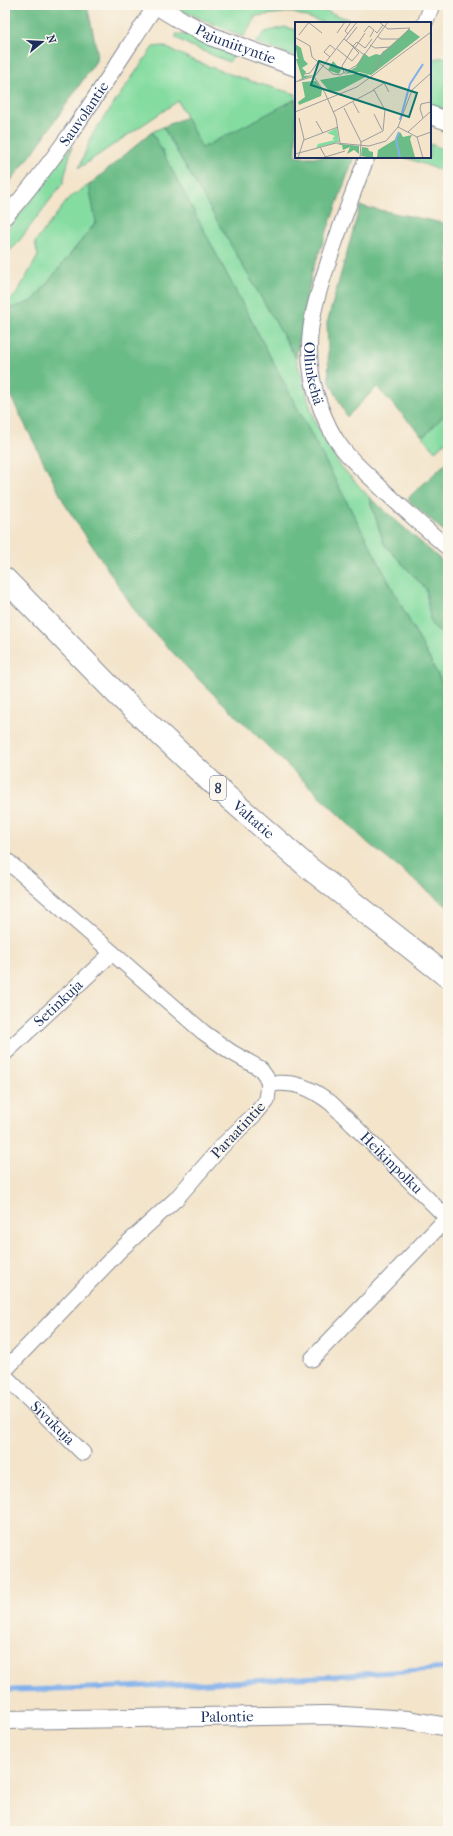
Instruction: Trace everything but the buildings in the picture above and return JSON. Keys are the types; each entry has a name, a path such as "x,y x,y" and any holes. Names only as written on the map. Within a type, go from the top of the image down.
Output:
{"highway":[{"name":"Valtatie","path":"5,579 120,697 223,793 309,868 448,977"}],"street":[{"name":"Pajuniityntie","path":"156,5 213,37 295,67"},
{"name":"Sauvolantie","path":"5,217 74,130 156,5"},
{"path":"425,22 432,5"},
{"path":"431,115 448,121"},
{"name":"Ollinkehä","path":"367,158 346,212 315,305 309,346 309,362 312,379 325,419 338,443 350,458 393,500 448,548"},
{"name":"Paraatintie","path":"5,859 203,1032 231,1052 261,1069 266,1076 268,1084 267,1100 256,1114 222,1146 176,1199 120,1250 5,1370"},
{"name":"Setinkuja","path":"5,1053 112,953"},
{"name":"Heikinpolku","path":"268,1084 284,1082 300,1084 319,1093 331,1103 447,1218 312,1359"},
{"name":"Sivukuja","path":"5,1376 84,1453"},
{"name":"Palontie","path":"5,1720 326,1715 408,1720 448,1727"}],"green space":[{"path":"5,5 87,5 97,51 96,61 32,154 5,188"},
{"path":"175,5 271,5 278,7 279,5 310,5 355,22 322,22 291,12 256,16 243,37 181,10"},
{"path":"285,27 295,30 295,57 256,43 265,32"},
{"path":"176,34 188,35 234,55 229,62 191,46 176,38"},
{"path":"163,46 195,61 228,73 295,94 295,100 202,149 178,101 79,168 92,135 153,47"},
{"path":"448,57 448,112 431,105 431,59"},
{"path":"295,100 295,158 354,158 312,272 296,358 163,127 186,117 202,148"},
{"path":"163,127 296,358 315,422 339,464 369,497 384,544 426,589 431,624 443,635 448,649 448,694 152,132"},
{"path":"152,132 448,694 448,907 369,844 197,678 140,618 66,506 5,385 5,322 8,309 33,301 96,222 89,185"},
{"path":"431,144 448,151 448,173 407,158 431,158"},
{"path":"72,146 63,183 16,245 5,256 5,233"},
{"path":"89,185 96,222 33,301 8,309 5,322 5,305 17,293 38,256 35,242 70,197"},
{"path":"360,206 448,224 448,411 423,437 377,387 347,417 329,380 327,323"},
{"path":"448,411 448,440 435,451 423,437"},
{"path":"448,461 448,535 407,499"},
{"path":"369,497 448,566 448,649 443,635 431,624 426,589 384,544"}],"waterway":[{"path":"5,1690 227,1682 448,1668"}]}
